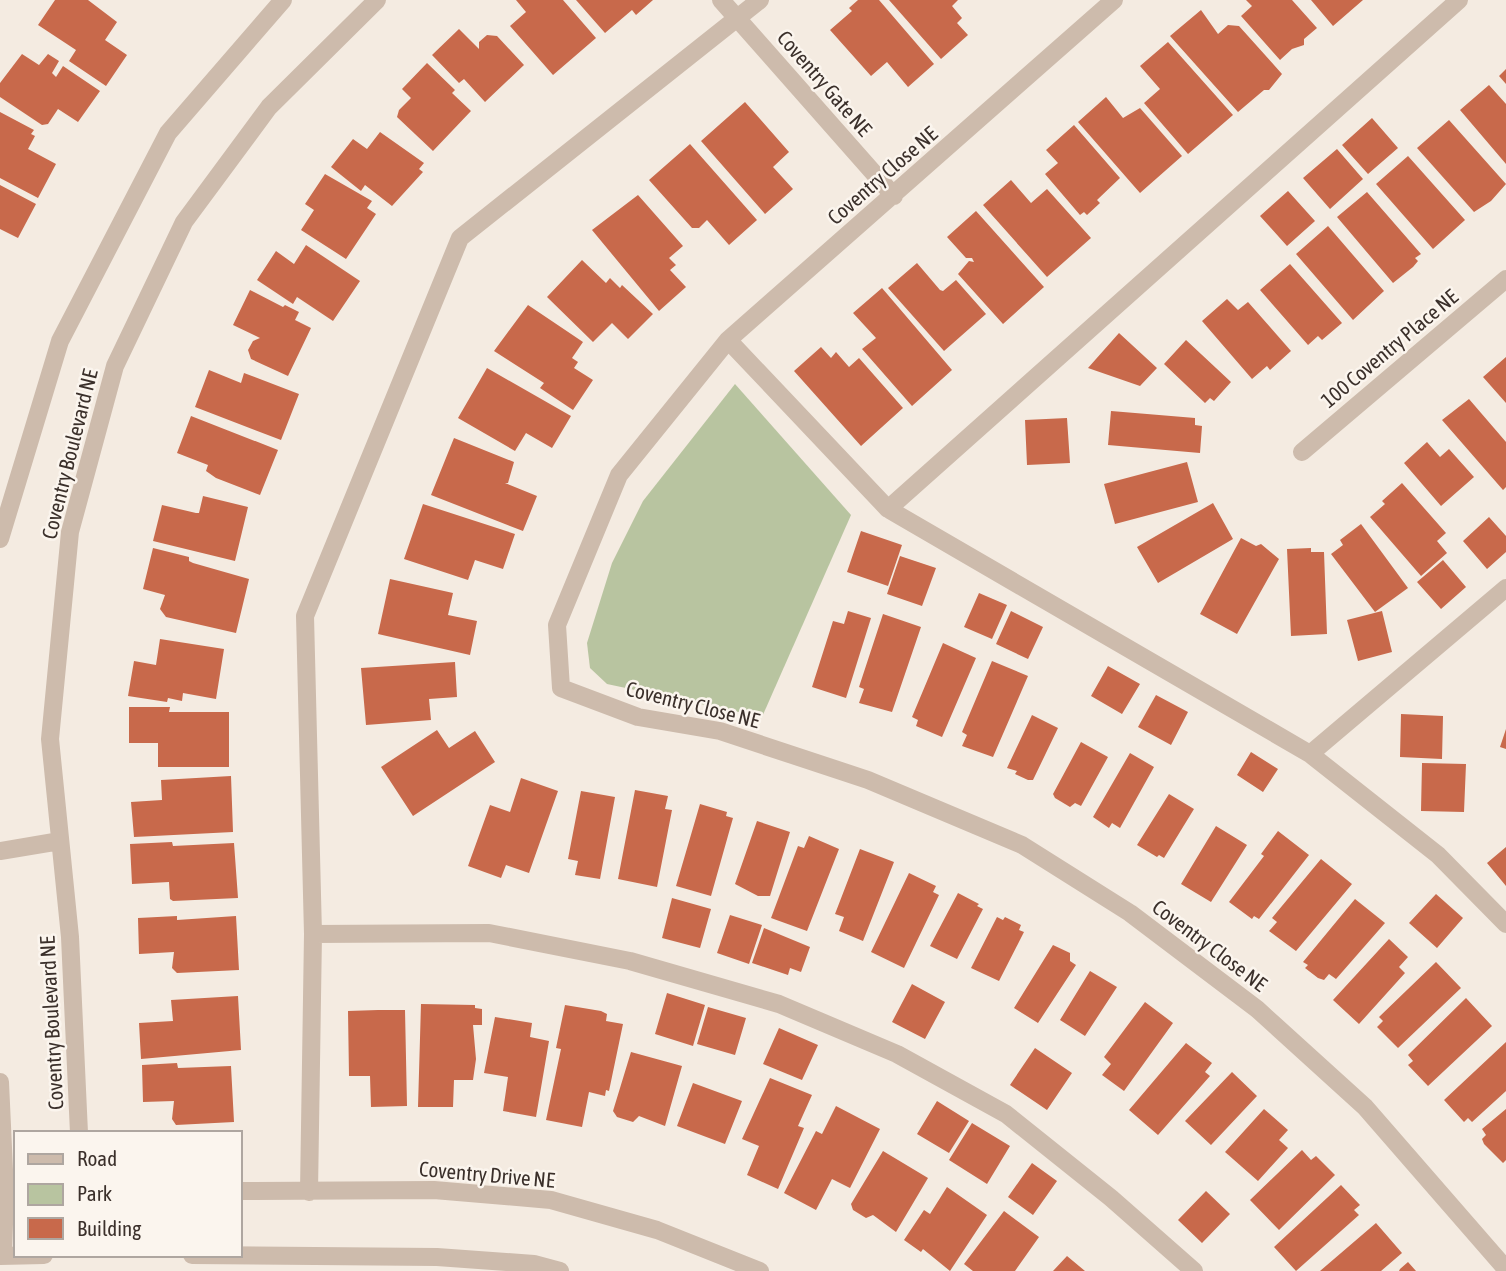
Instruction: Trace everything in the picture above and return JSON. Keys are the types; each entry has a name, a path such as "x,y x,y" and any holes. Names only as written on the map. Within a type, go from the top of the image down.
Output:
{"street":[{"name":"Coventry Boulevard NE","path":"0,539 60,341 168,133 283,0"},
{"name":"Coventry Boulevard NE","path":"79,1131 70,937 50,739 70,532 115,366 184,222 270,107 377,0"},
{"name":"Coventry Gate NE","path":"721,0 894,196"},
{"path":"309,1192 313,934 305,615 460,238 760,0"},
{"name":"Coventry Close NE","path":"1114,0 728,340 619,475 557,625 561,688 638,717 720,731 868,780 1033,852 1130,913 1257,1009 1365,1107 1506,1269"},
{"path":"888,509 1459,0"},
{"name":"100 Coventry Place NE","path":"1302,452 1506,279"},
{"path":"728,340 888,509 1310,754 1438,855 1506,924"},
{"path":"1310,754 1506,588"},
{"path":"0,851 60,841"},
{"path":"313,934 488,933 630,961 779,1004 897,1054 1006,1114 1111,1198 1194,1271"},
{"path":"0,1082 7,1192 2,1256"},
{"name":"Coventry Drive NE","path":"242,1191 434,1190 551,1200 657,1230 760,1271"},
{"path":"242,1255 437,1257 534,1264 560,1271"}],"green space":[{"path":"735,384 851,515 762,717 607,684 590,668 587,643 612,563 643,501"}],"building":[{"path":"55,0 88,0 117,22 105,40 127,55 106,86 69,61 76,50 38,25"},
{"path":"516,0 563,0 596,38 553,75 510,26 526,12"},
{"path":"576,0 653,0 636,15 632,10 605,33"},
{"path":"858,0 879,0 934,64 908,87 887,62 871,76 830,30 852,11 849,8"},
{"path":"889,0 958,0 952,6 962,18 957,23 968,35 941,59"},
{"path":"1246,0 1292,0 1317,28 1304,39 1304,45 1292,49 1280,60 1241,16 1252,6"},
{"path":"1311,0 1363,0 1333,26"},
{"path":"1201,10 1218,34 1228,25 1239,26 1282,74 1269,90 1264,90 1238,112 1170,36"},
{"path":"459,29 479,49 479,42 487,35 497,36 524,65 485,102 464,79 459,83 432,55"},
{"path":"1168,42 1233,115 1188,154 1144,103 1160,89 1140,66"},
{"path":"22,54 39,65 48,54 59,61 52,73 56,77 63,66 100,91 78,122 58,109 48,124 42,125 0,97 0,83"},
{"path":"427,63 455,90 452,93 471,111 433,151 397,117 399,110 411,98 402,89"},
{"path":"1506,69 1506,84 1499,76"},
{"path":"1489,85 1506,104 1506,164 1460,110"},
{"path":"1106,97 1123,118 1140,108 1182,156 1140,193 1078,122"},
{"path":"745,102 789,152 773,167 793,189 765,214 701,141"},
{"path":"0,112 34,130 31,134 35,136 28,149 56,164 38,198 0,178"},
{"path":"1372,118 1398,148 1368,174 1342,145"},
{"path":"1449,120 1506,184 1491,201 1474,212 1417,148"},
{"path":"1074,125 1120,178 1097,200 1100,203 1087,215 1084,212 1080,215 1045,174 1058,163 1046,150"},
{"path":"380,132 424,163 419,169 423,172 392,206 365,185 361,191 331,167 353,139 367,149"},
{"path":"690,144 757,220 729,245 707,220 699,228 692,228 649,180"},
{"path":"1337,149 1363,179 1330,209 1303,178"},
{"path":"1408,156 1465,220 1433,249 1376,184"},
{"path":"325,174 372,201 367,208 376,214 346,259 301,230 314,210 305,204"},
{"path":"1011,180 1031,203 1047,189 1091,238 1047,277 983,205"},
{"path":"0,185 36,204 18,238 0,229"},
{"path":"1288,191 1315,221 1287,246 1260,216"},
{"path":"1367,192 1421,254 1415,258 1418,261 1413,267 1393,283 1337,217"},
{"path":"638,195 683,246 669,258 676,265 670,270 686,287 659,311 592,230"},
{"path":"976,211 1044,287 1003,324 958,274 969,261 974,262 972,258 966,258 947,237"},
{"path":"1328,226 1384,291 1353,320 1296,254"},
{"path":"306,245 360,281 333,321 297,297 293,304 257,280 276,251 294,264"},
{"path":"582,260 606,283 610,278 620,288 622,285 653,314 628,339 612,323 593,342 547,297"},
{"path":"917,263 940,290 943,291 956,280 986,314 944,351 888,288"},
{"path":"1290,264 1342,323 1322,340 1318,336 1308,345 1260,290"},
{"path":"882,288 952,370 912,406 862,349 876,338 853,313"},
{"path":"250,290 299,312 295,320 311,328 288,376 251,359 248,350 253,341 260,338 233,325"},
{"path":"1227,299 1238,310 1248,302 1291,351 1270,370 1267,366 1252,379 1202,321"},
{"path":"528,305 583,342 572,358 578,362 574,368 593,380 573,410 540,388 544,383 494,351"},
{"path":"1119,333 1157,368 1140,386 1088,368"},
{"path":"1186,340 1231,382 1214,401 1210,398 1205,403 1164,364"},
{"path":"821,347 831,358 836,352 849,367 859,358 903,408 861,446 794,371"},
{"path":"1506,357 1506,403 1483,377"},
{"path":"487,368 571,416 552,448 526,433 515,451 458,418"},
{"path":"209,370 241,383 244,373 299,394 281,440 195,407"},
{"path":"1469,399 1506,442 1506,487 1503,490 1442,420"},
{"path":"1111,411 1195,418 1195,425 1202,426 1200,453 1108,445"},
{"path":"191,416 278,450 260,495 216,478 206,471 208,465 177,453"},
{"path":"1067,418 1070,463 1027,465 1025,420"},
{"path":"454,438 514,462 508,483 505,483 537,496 523,531 431,495"},
{"path":"1427,442 1440,457 1449,449 1474,477 1441,506 1404,463"},
{"path":"1187,462 1198,502 1115,524 1104,484"},
{"path":"1402,483 1446,533 1437,541 1447,553 1421,576 1370,517 1385,504 1382,501"},
{"path":"203,496 248,507 235,561 153,541 162,505 199,513"},
{"path":"1213,503 1233,539 1158,583 1137,547"},
{"path":"423,504 515,534 503,569 475,560 468,580 404,559"},
{"path":"1489,517 1506,536 1506,552 1487,569 1463,541"},
{"path":"1361,524 1408,588 1375,612 1331,554 1343,545 1340,540"},
{"path":"861,531 902,545 888,586 847,572"},
{"path":"1241,538 1256,546 1261,544 1279,559 1237,634 1200,614"},
{"path":"153,548 189,557 189,561 193,563 249,579 236,633 166,617 160,609 165,595 143,589"},
{"path":"1311,548 1311,552 1324,552 1327,634 1291,636 1287,549"},
{"path":"900,556 936,568 922,606 887,594"},
{"path":"1443,560 1466,587 1441,609 1417,582"},
{"path":"390,579 453,593 448,615 477,621 470,655 378,634"},
{"path":"979,593 1007,605 992,639 964,627"},
{"path":"848,611 871,618 846,698 812,687 833,621 844,624"},
{"path":"1011,611 1043,627 1028,659 996,644"},
{"path":"1382,611 1392,652 1358,661 1347,620"},
{"path":"883,614 921,627 892,712 859,703 864,689 859,687"},
{"path":"160,639 224,649 216,699 183,693 182,701 168,698 167,702 128,696 134,661 156,665"},
{"path":"943,643 976,658 942,737 916,726 918,720 912,717"},
{"path":"992,661 1028,676 993,757 962,746 967,735 962,732"},
{"path":"455,662 457,697 429,699 431,720 366,725 361,668"},
{"path":"1108,666 1140,684 1122,714 1091,696"},
{"path":"1156,695 1188,712 1171,745 1138,727"},
{"path":"129,707 170,707 169,712 229,712 229,767 158,767 158,743 129,743"},
{"path":"1401,714 1443,716 1442,759 1400,757"},
{"path":"1032,715 1058,728 1033,780 1028,780 1015,774 1017,771 1007,768"},
{"path":"1506,729 1506,749 1500,747"},
{"path":"437,730 449,748 475,731 495,762 413,816 381,767"},
{"path":"1081,742 1108,757 1081,806 1075,803 1070,807 1053,794"},
{"path":"1251,752 1278,769 1263,792 1237,775"},
{"path":"1130,753 1154,767 1120,828 1112,823 1109,828 1093,817"},
{"path":"1422,763 1466,764 1464,812 1421,811"},
{"path":"231,776 233,832 134,837 131,802 162,800 161,780"},
{"path":"521,778 558,791 529,873 506,865 501,878 468,866 490,805 510,812"},
{"path":"635,790 668,796 665,809 672,810 657,887 618,879"},
{"path":"581,791 615,797 600,879 575,875 578,861 568,859"},
{"path":"1169,794 1194,809 1164,858 1159,855 1157,857 1137,845"},
{"path":"700,804 727,812 726,816 733,818 711,896 676,886"},
{"path":"757,821 790,832 770,896 758,896 735,884"},
{"path":"1216,826 1247,845 1211,902 1181,884"},
{"path":"1278,831 1309,855 1259,919 1254,916 1252,919 1229,902 1264,856 1261,854"},
{"path":"809,836 839,849 807,931 771,918 798,846 804,848"},
{"path":"172,842 173,846 234,843 238,898 173,901 170,899 169,882 132,884 130,844"},
{"path":"1506,847 1506,886 1487,863"},
{"path":"860,849 894,862 863,941 839,931 844,917 835,914"},
{"path":"1321,859 1352,884 1296,951 1269,931 1277,922 1272,918"},
{"path":"909,873 936,886 933,892 939,895 904,968 871,952"},
{"path":"958,893 983,909 957,959 930,946"},
{"path":"1436,894 1463,918 1437,948 1409,923"},
{"path":"672,898 711,909 700,948 662,938"},
{"path":"1355,899 1385,923 1336,979 1329,974 1324,980 1318,978 1305,968 1308,965 1303,962"},
{"path":"730,915 762,925 749,964 717,953"},
{"path":"177,916 177,920 236,916 239,970 177,973 172,968 174,952 139,954 138,918"},
{"path":"997,917 1003,920 1005,917 1021,925 1019,930 1024,932 999,981 971,968"},
{"path":"764,928 810,947 801,972 790,968 788,975 752,963"},
{"path":"1389,939 1408,957 1399,967 1405,973 1359,1024 1333,1000"},
{"path":"1053,945 1070,953 1070,961 1076,965 1038,1023 1014,1008"},
{"path":"1436,962 1461,988 1398,1048 1377,1027 1383,1021 1379,1017"},
{"path":"1090,971 1117,987 1085,1036 1060,1020"},
{"path":"912,984 945,1002 925,1039 892,1022"},
{"path":"667,993 705,1005 693,1046 655,1034"},
{"path":"238,996 241,1050 141,1059 139,1023 173,1021 171,1000"},
{"path":"1466,998 1492,1026 1428,1086 1408,1065 1413,1061 1408,1055"},
{"path":"1145,1002 1173,1023 1124,1091 1102,1075 1111,1064 1104,1057"},
{"path":"421,1004 475,1005 475,1008 482,1009 482,1025 473,1025 476,1059 473,1080 454,1080 453,1107 418,1107"},
{"path":"565,1005 601,1011 607,1014 606,1021 623,1024 609,1091 606,1090 605,1096 589,1092 582,1127 546,1120 561,1049 556,1048"},
{"path":"708,1007 746,1018 735,1055 697,1044"},
{"path":"405,1010 407,1106 371,1107 370,1076 349,1076 348,1011"},
{"path":"495,1017 532,1023 530,1037 549,1041 536,1117 503,1111 508,1077 484,1073"},
{"path":"779,1028 818,1045 802,1080 763,1064"},
{"path":"1506,1042 1506,1091 1472,1122 1468,1118 1464,1122 1444,1100"},
{"path":"1186,1043 1212,1063 1205,1072 1210,1076 1158,1135 1129,1110"},
{"path":"1035,1048 1072,1073 1047,1110 1010,1085"},
{"path":"631,1052 682,1066 665,1126 639,1116 633,1122 617,1117 613,1111"},
{"path":"177,1063 178,1068 231,1066 234,1122 176,1125 172,1119 174,1101 143,1102 142,1065"},
{"path":"1232,1072 1257,1096 1211,1145 1185,1121"},
{"path":"770,1078 812,1095 798,1126 804,1128 778,1189 747,1175 759,1146 742,1139"},
{"path":"693,1083 742,1101 725,1144 677,1126"},
{"path":"937,1101 969,1121 949,1153 917,1134"},
{"path":"836,1106 880,1129 850,1188 832,1179 816,1210 784,1193 816,1131 822,1134"},
{"path":"1264,1109 1288,1130 1279,1140 1288,1148 1258,1181 1225,1152"},
{"path":"1506,1109 1506,1160 1503,1163 1484,1144 1482,1139 1486,1135 1482,1129"},
{"path":"972,1123 1010,1146 987,1184 949,1160"},
{"path":"1302,1150 1311,1160 1316,1156 1335,1175 1279,1230 1250,1200"},
{"path":"883,1151 928,1178 896,1232 873,1215 866,1218 853,1210 851,1204"},
{"path":"1032,1163 1057,1181 1033,1215 1008,1197"},
{"path":"1341,1185 1360,1205 1354,1210 1359,1215 1296,1271 1274,1247"},
{"path":"947,1187 987,1215 950,1271 923,1249 921,1252 904,1240 924,1210 930,1214"},
{"path":"1206,1191 1230,1214 1202,1243 1178,1220"},
{"path":"1004,1211 1039,1237 1015,1271 973,1271 964,1264"},
{"path":"1376,1223 1402,1253 1381,1271 1320,1271"},
{"path":"1067,1256 1085,1271 1053,1271"},
{"path":"1408,1262 1416,1271 1399,1271 1400,1269"}]}
